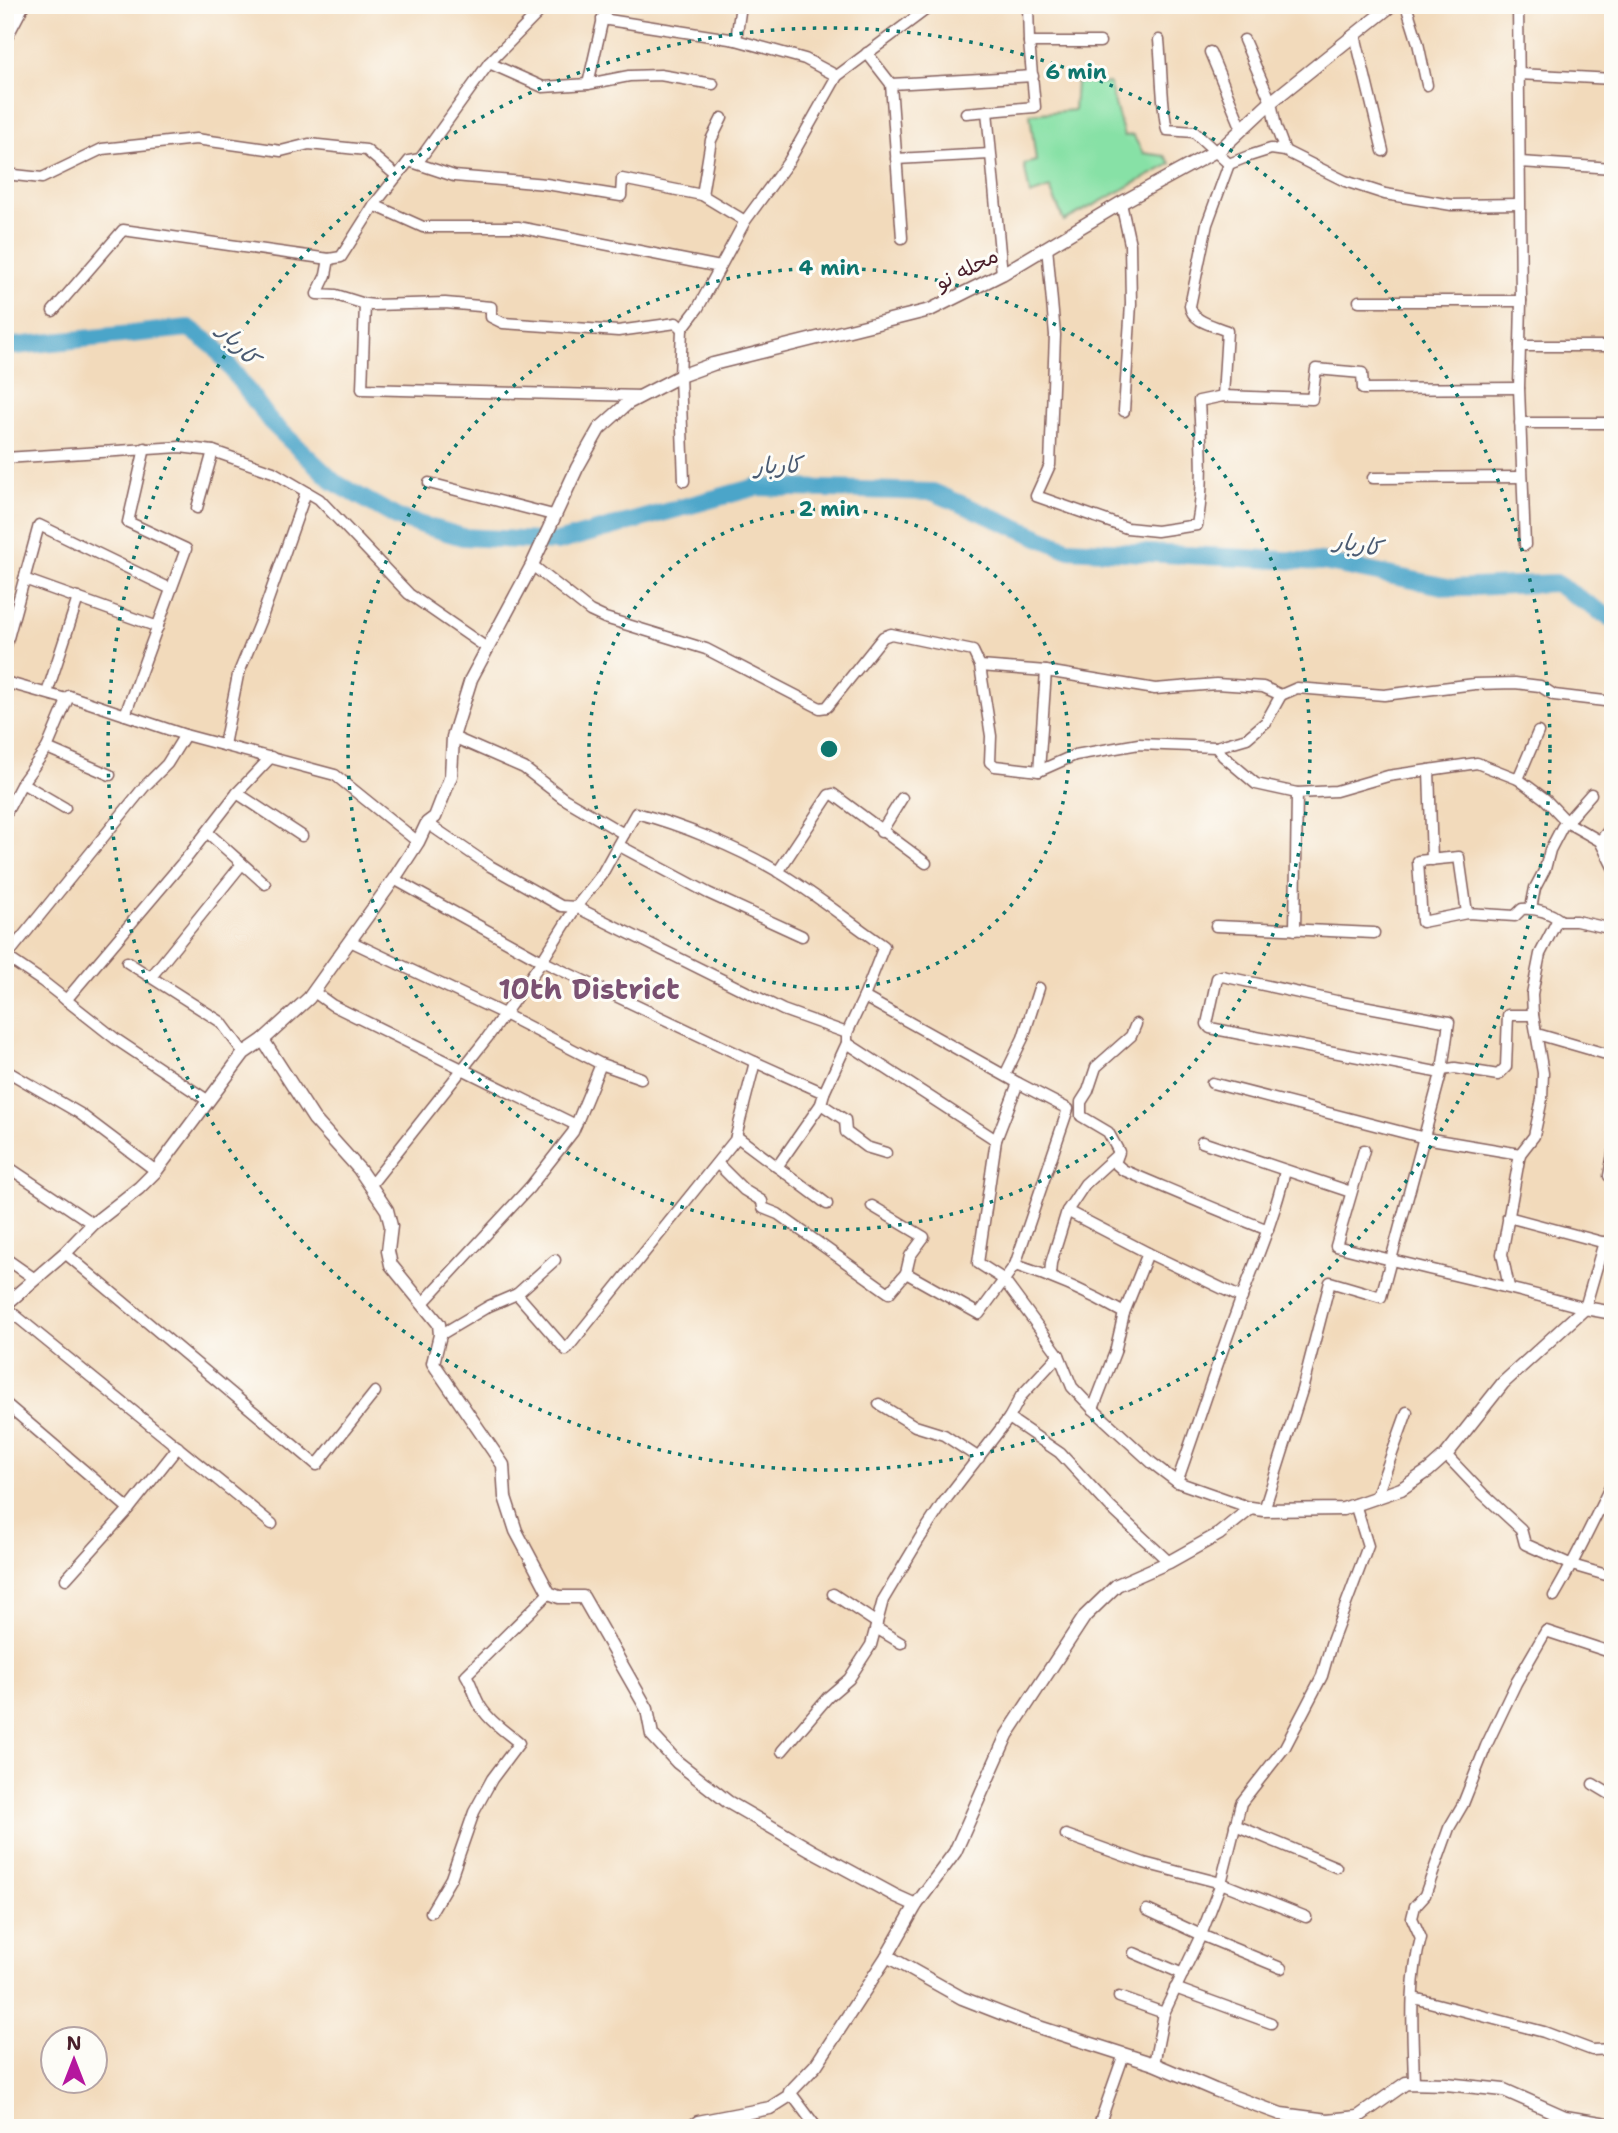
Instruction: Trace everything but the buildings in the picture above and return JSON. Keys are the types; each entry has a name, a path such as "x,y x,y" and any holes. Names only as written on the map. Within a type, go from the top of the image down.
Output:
{"street":[{"path":"6,39 24,5"},
{"path":"53,312 123,230 330,259 341,257 374,205 409,161 420,159 489,63 546,5"},
{"path":"587,84 606,5"},
{"path":"736,40 741,5"},
{"path":"684,481 680,376 682,329 698,309 745,222 789,161 837,76 932,5"},
{"name":"محله نو","path":"5,1306 65,1253 93,1224 156,1171 244,1053 263,1040 309,999 394,879 427,823 435,817 451,776 453,737 471,679 599,429 628,403 680,376 713,364 930,310 1002,274 1121,203 1216,152 1271,102 1392,5"},
{"path":"1406,5 1427,85"},
{"path":"1518,5 1521,301 1519,387 1525,545"},
{"path":"966,113 1035,107 1027,6"},
{"path":"602,19 736,40 804,59 837,76"},
{"path":"1355,35 1383,151"},
{"path":"1159,40 1163,111 1167,130 1194,132 1229,164"},
{"path":"1244,40 1271,102 1285,151"},
{"path":"1029,42 1100,42"},
{"path":"1210,52 1242,130"},
{"path":"867,53 891,84 902,238"},
{"path":"489,63 543,87 587,84 629,76 660,75 713,84"},
{"path":"1519,74 1613,79"},
{"path":"891,84 1033,76"},
{"path":"987,111 1002,274"},
{"path":"702,195 711,141 722,118"},
{"path":"5,174 42,178 102,149 196,139 281,151 309,144 366,150 397,176"},
{"path":"1223,396 1227,331 1196,318 1191,314 1190,306 1208,224 1229,164 1272,149 1285,151 1345,181 1385,194 1452,205 1519,204"},
{"path":"896,159 990,155"},
{"path":"409,161 454,176 546,184 621,196 622,179 702,195 745,222"},
{"path":"1520,162 1613,168"},
{"path":"1121,203 1130,244 1131,304 1124,411"},
{"path":"374,205 423,227 517,227 720,267"},
{"path":"1047,247 1055,335 1050,465 1036,496 1127,528 1157,531 1196,525 1201,506 1199,401 1223,396 1312,399 1316,369 1362,373 1363,389 1519,387"},
{"path":"330,259 317,294 336,295 365,304 445,303 491,307 491,317 503,323 618,331 676,323 682,329"},
{"path":"1359,301 1521,301"},
{"path":"365,304 362,388 641,396"},
{"path":"1520,346 1613,346"},
{"path":"1520,423 1613,423"},
{"path":"5,458 180,447 213,450 273,471 319,499 409,594 487,648"},
{"path":"125,715 186,549 128,522 145,448"},
{"path":"197,508 213,450"},
{"path":"1373,478 1522,477"},
{"path":"429,483 553,515"},
{"path":"224,746 238,675 263,614 306,492"},
{"path":"5,649 39,524 171,589"},
{"path":"532,563 590,611 706,649 820,708 827,707 883,637 891,634 973,651 980,666 991,736 990,762 995,766 1039,771 1075,755 1139,744 1216,747 1247,738 1266,722 1281,695 1297,688 1384,695 1515,682 1540,686 1554,695 1613,702"},
{"path":"24,579 158,626"},
{"path":"47,693 78,598"},
{"path":"980,666 1046,671 1155,689 1216,684 1263,687 1281,695"},
{"path":"1039,771 1046,671"},
{"path":"5,682 66,699 69,696 186,735 335,775 418,842"},
{"path":"5,815 22,783 47,748 69,696"},
{"path":"1518,779 1538,732"},
{"path":"186,735 167,764 144,787 6,956 43,981 117,1040 208,1100"},
{"path":"453,737 524,768 563,798 624,834"},
{"path":"1216,747 1231,764 1256,784 1297,793 1336,791 1372,779 1477,763 1518,779 1545,799 1568,823 1600,841 1613,867"},
{"path":"47,748 110,775"},
{"path":"66,1000 237,793 271,757"},
{"path":"1429,770 1432,860"},
{"path":"22,783 65,808"},
{"path":"237,793 302,836"},
{"path":"1295,930 1297,793"},
{"path":"1531,908 1535,888 1562,827 1591,794"},
{"path":"778,872 829,795 836,796 926,863"},
{"path":"881,832 902,798"},
{"path":"370,1186 542,961 576,907 602,874 636,813 736,849 778,872 884,946 822,1098 777,1167"},
{"path":"427,823 490,866 561,906 576,907 847,1039 996,1140"},
{"path":"1600,841 1613,825"},
{"path":"207,832 265,884"},
{"path":"618,845 708,893 802,936"},
{"path":"1467,913 1459,857 1418,861 1422,922 1467,913 1515,916 1522,909 1531,908 1551,914 1560,920 1613,929"},
{"path":"151,978 242,864"},
{"path":"394,879 542,961 755,1062 822,1098 845,1119 846,1132 866,1147 886,1153"},
{"path":"1509,1287 1502,1254 1508,1217 1520,1154 1534,1136 1542,1099 1543,1073 1532,994 1540,954 1560,920"},
{"path":"1216,926 1374,933"},
{"path":"350,941 504,1014 601,1064 640,1078"},
{"path":"127,962 221,1022 244,1053"},
{"path":"690,2128 698,2122 769,2108 789,2096 816,2065 887,1956 916,1905 956,1852 1007,1735 1085,1616 1117,1585 1169,1562 1258,1509 1303,1390 1330,1282 1381,1297 1442,1071 1449,1022 1336,1002 1222,976 1217,978 1207,1024 1210,1028 1442,1071 1472,1070 1498,1075 1506,1066 1508,1015 1533,1016"},
{"path":"1005,1075 1023,1038 1039,988"},
{"path":"314,992 332,1006 576,1125"},
{"path":"864,997 1068,1109 1015,1265 979,1314 906,1273"},
{"path":"1136,1024 1131,1036 1096,1067 1088,1091 1081,1101 1081,1116 1108,1132 1119,1152 1115,1163 1123,1170 1268,1230"},
{"path":"1537,1034 1613,1056"},
{"path":"263,1040 314,1119 359,1169 387,1210 391,1226 388,1251 391,1265 439,1324 440,1335 433,1363 503,1465 505,1497 516,1531 549,1593 559,1597 583,1597 641,1697 647,1709 652,1735 677,1762 727,1802 916,1905"},
{"path":"517,1294 566,1350 735,1140 755,1062"},
{"path":"422,1304 530,1187 573,1132 601,1064"},
{"path":"5,1070 79,1113 156,1171"},
{"path":"1018,1083 996,1140 978,1263 1003,1279 1059,1355 1072,1387 1152,1463 1177,1482 1258,1509 1343,1509 1377,1495 1401,1489 1429,1471 1446,1455 1503,1382 1586,1308 1608,1244 1508,1217"},
{"path":"1212,1083 1425,1138 1520,1154"},
{"path":"736,1136 827,1204"},
{"path":"1202,1142 1351,1192"},
{"path":"1364,1150 1336,1246 1613,1313"},
{"path":"1050,1276 1051,1263 1067,1211 1085,1184 1119,1152"},
{"path":"1613,1154 1609,1176 1613,1177"},
{"path":"717,1163 744,1190 762,1201 763,1208 778,1214 890,1293 906,1273 910,1256 924,1237 872,1206"},
{"path":"5,1166 93,1224"},
{"path":"1177,1482 1268,1230 1285,1171"},
{"path":"1067,1211 1242,1298"},
{"path":"65,1253 317,1465 375,1392"},
{"path":"1093,1409 1115,1352 1124,1312 1148,1253"},
{"path":"5,1258 35,1279"},
{"path":"440,1335 489,1306 517,1294 555,1260"},
{"path":"1015,1265 1050,1276 1124,1312"},
{"path":"5,1306 272,1524"},
{"path":"782,1751 828,1697 849,1679 871,1645 883,1600 920,1538 943,1503 1009,1418 1021,1396 1059,1355"},
{"path":"5,1403 128,1509"},
{"path":"878,1404 915,1426 944,1435 979,1458"},
{"path":"1377,1495 1407,1412"},
{"path":"1009,1418 1060,1453 1110,1507 1169,1562"},
{"path":"66,1579 178,1447"},
{"path":"1446,1455 1521,1529 1525,1544 1572,1565 1613,1577"},
{"path":"1554,1596 1613,1481"},
{"path":"1153,2064 1164,2013 1201,1935 1221,1882 1241,1803 1285,1747 1322,1676 1331,1644 1368,1546 1355,1504"},
{"path":"430,1912 451,1878 474,1811 492,1779 519,1743 490,1719 478,1702 472,1683 466,1675 549,1593"},
{"path":"834,1594 901,1643"},
{"path":"1413,2083 1416,1956 1421,1938 1412,1918 1415,1906 1425,1895 1449,1828 1463,1804 1486,1746 1516,1683 1546,1631 1613,1653"},
{"path":"1593,1784 1613,1796"},
{"path":"1235,1825 1336,1867"},
{"path":"1066,1835 1144,1863 1221,1882 1306,1917"},
{"path":"1147,1910 1282,1968"},
{"path":"1134,1953 1183,1974"},
{"path":"887,1956 962,1998 1026,2023 1153,2064 1282,2114 1327,2124 1358,2118 1406,2083 1413,2083 1504,2090 1565,2118 1613,2125"},
{"path":"1175,1988 1271,2023"},
{"path":"1119,1997 1164,2013"},
{"path":"1414,1998 1544,2032 1592,2050 1613,2049"},
{"path":"1098,2128 1124,2054"},
{"path":"790,2092 817,2128"}],"green space":[{"path":"1076,82 1109,83 1124,136 1133,135 1143,153 1165,156 1171,164 1064,221 1050,188 1030,195 1024,164 1036,161 1030,114 1074,110"}],"waterway":[{"name":"کاربار","path":"5,347 189,328 215,347 270,421 334,482 398,518 463,537 557,542 756,487 933,492 1067,549 1323,562 1453,588 1555,583 1613,620"}],"district":[{"name":"10th District","path":"589,989"}]}
